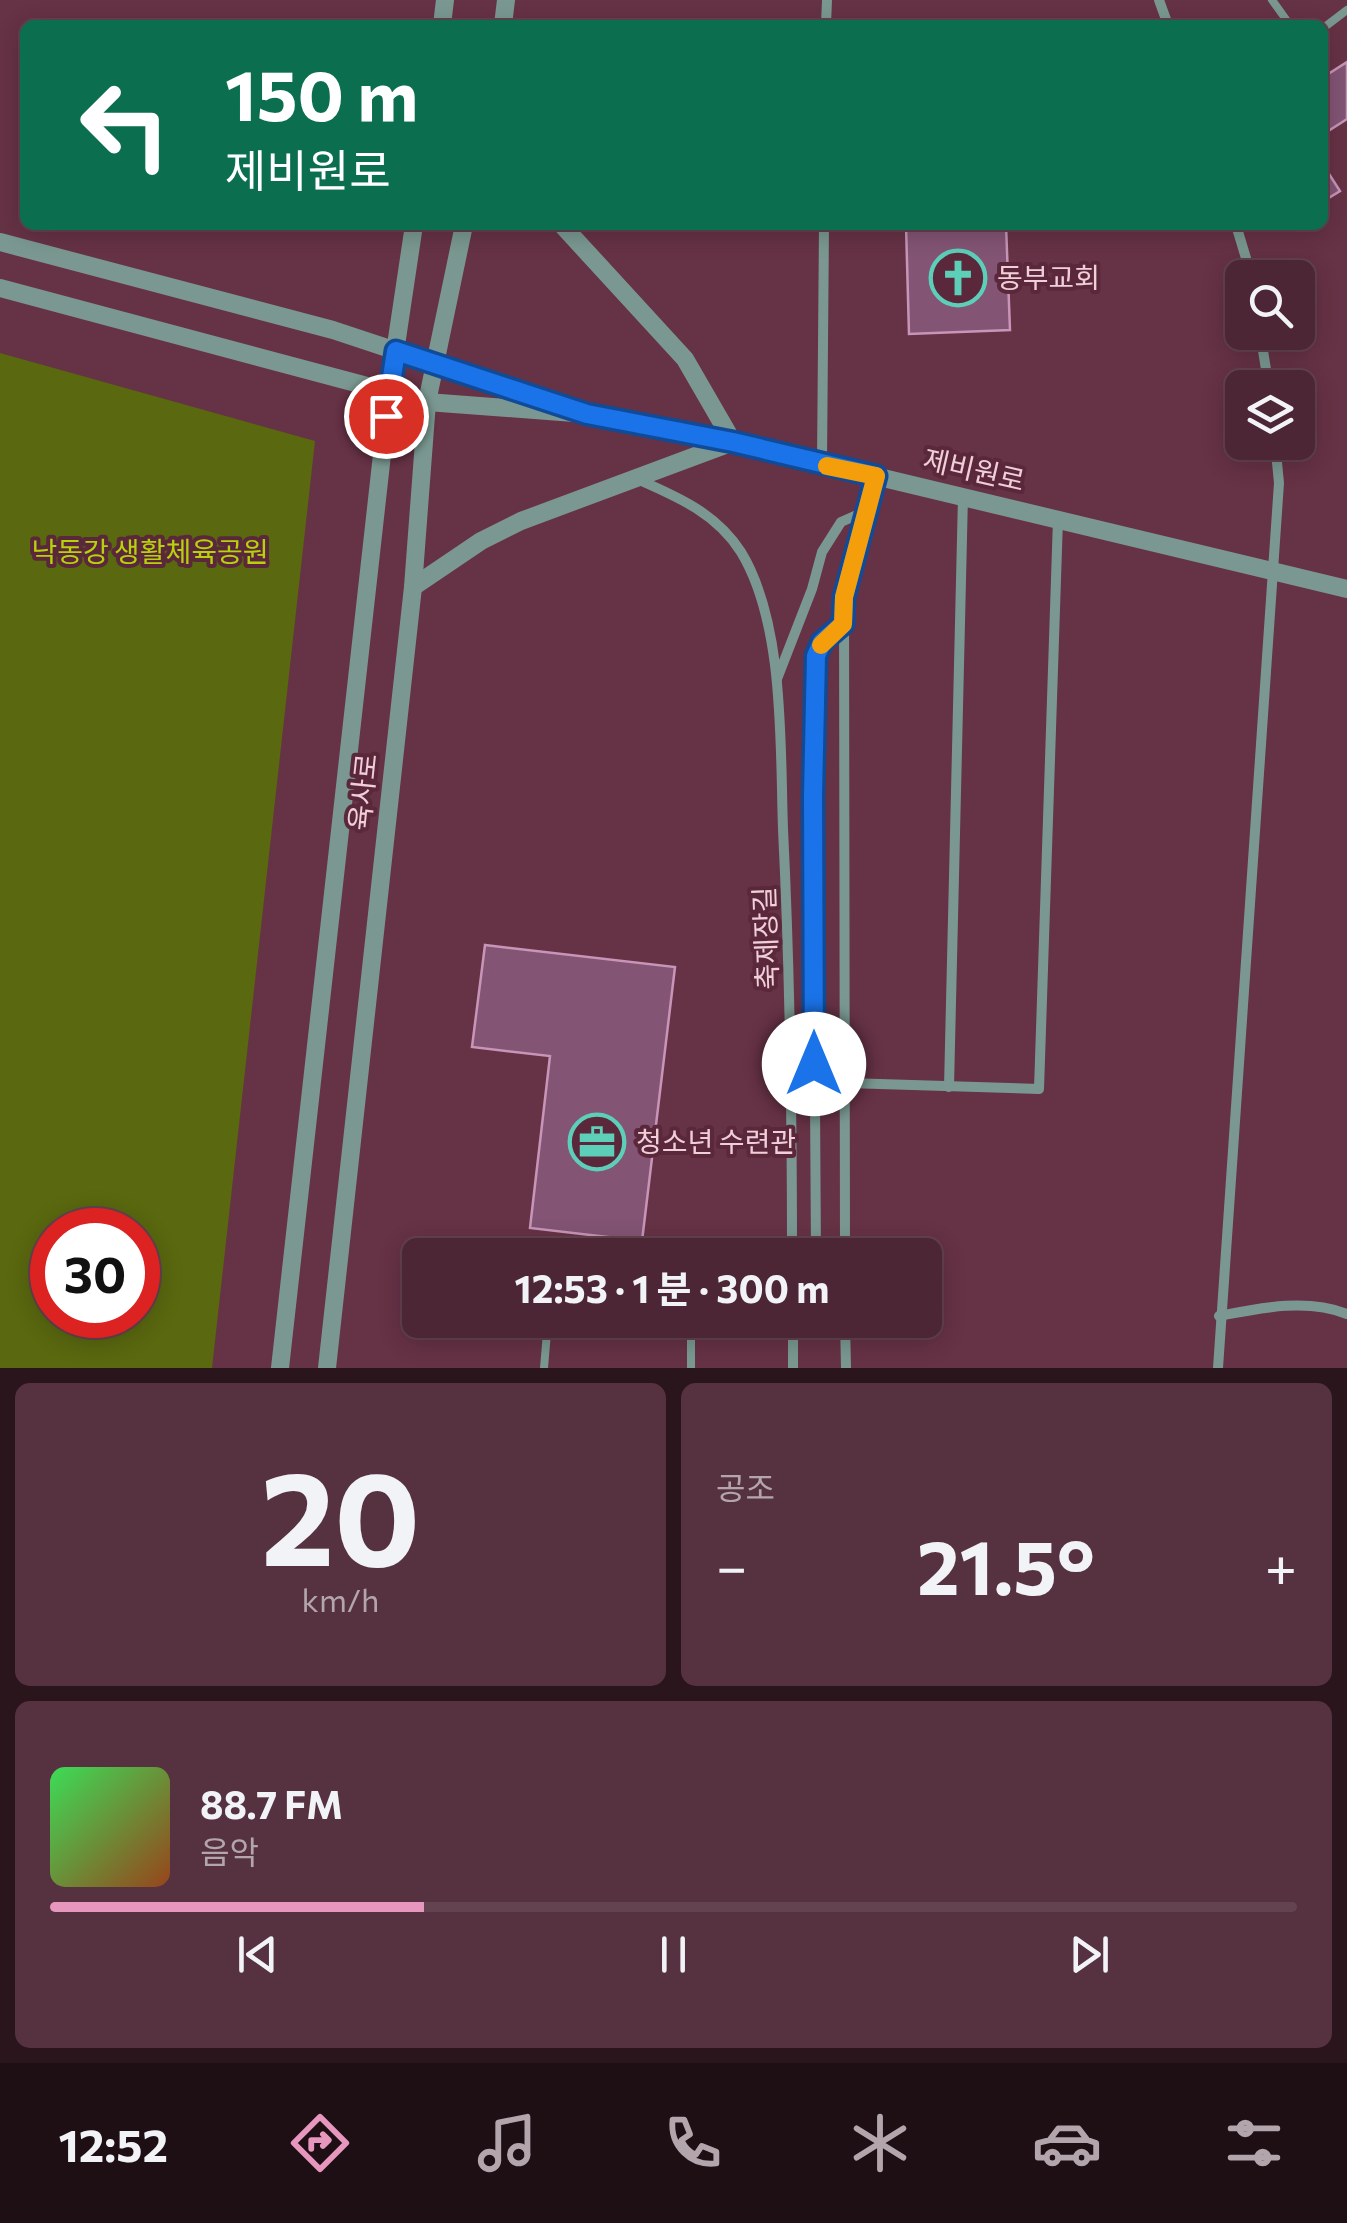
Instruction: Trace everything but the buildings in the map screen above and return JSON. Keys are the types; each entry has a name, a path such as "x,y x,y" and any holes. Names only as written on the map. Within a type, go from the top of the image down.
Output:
{"street":[{"name":"육사로","path":"280,1368 389,392 413,230"},
{"name":"육사로","path":"326,1368 413,587 427,402 463,230"},
{"path":"413,587 480,542 521,521 733,442 685,359 567,230"},
{"path":"822,464 824,230"},
{"path":"1238,230 1247,260"},
{"name":"제비원로","path":"0,242 332,330 587,414"},
{"name":"제비원로","path":"0,288 427,402 587,414 733,442 1347,589"},
{"path":"1218,1368 1280,484 1277,460"},
{"path":"846,1238 844,597 876,476"},
{"path":"636,479 694,504 716,522 741,552 762,606 777,680"},
{"path":"950,1086 964,496"},
{"path":"777,680 822,552 841,522 866,511"},
{"path":"847,1084 1040,1089 1058,518"},
{"path":"816,1238 816,656 822,642 843,624"},
{"name":"축제장길","path":"777,680 791,1010 792,1238"},
{"path":"1219,1316 1271,1305 1334,1309 1347,1314"},
{"path":"792,1338 793,1368"},
{"path":"845,1338 846,1368"}],"lane":[{"path":"544,1368 546,1338"},
{"path":"691,1338 691,1368"}],"green space":[{"name":"낙동강 생활체육공원","path":"0,353 315,441 212,1368 0,1368"}],"slow traffic":[{"path":"821,645 843,624 844,597 876,476 827,466"}],"place":[{"name":"동부교회","path":"958,278"},
{"name":"청소년 수련관","path":"597,1142"}],"route":[{"path":"386,416 396,351 587,414 733,442 876,476 844,597 843,624 822,642 816,656 814,1064"}]}
